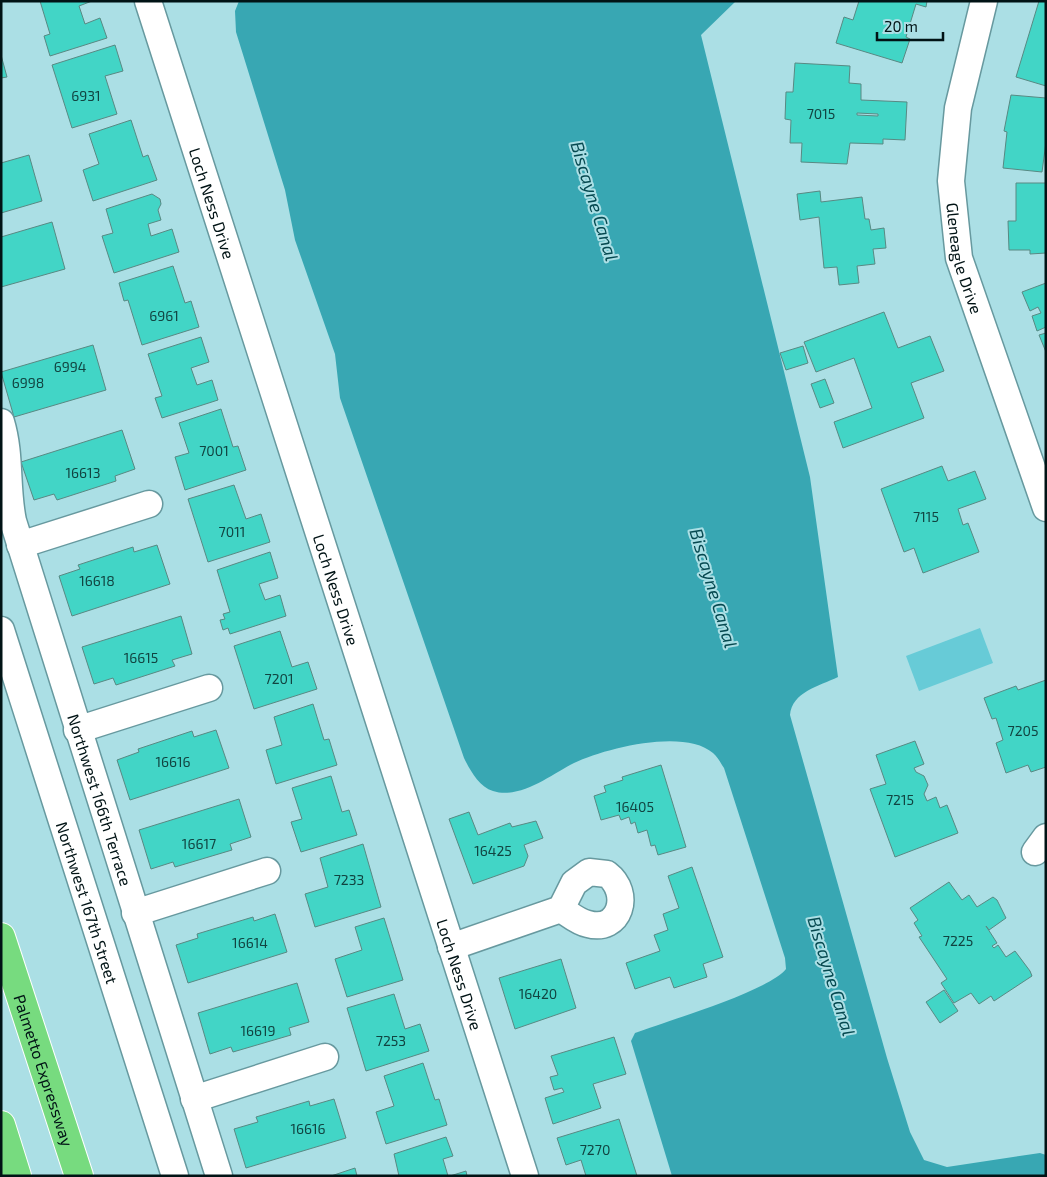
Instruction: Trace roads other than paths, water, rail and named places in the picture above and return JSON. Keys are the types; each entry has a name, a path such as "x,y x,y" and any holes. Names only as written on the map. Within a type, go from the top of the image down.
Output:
{"highway":[{"name":"Palmetto Expressway","path":"1,936 79,1176"},
{"path":"1,1125 17,1176"}],"street":[{"name":"Loch Ness Drive","path":"148,1 525,1176"},
{"name":"Gleneagle Drive","path":"984,1 958,108 951,181 959,258 1046,508"},
{"name":"Northwest 166th Terrace","path":"1,422 9,460 10,506 20,545 219,1176"},
{"path":"20,545 149,504"},
{"name":"Northwest 167th Street","path":"1,630 175,1176"},
{"path":"77,730 209,688"},
{"path":"135,913 267,871"},
{"path":"451,947 561,909"},
{"path":"194,1099 325,1057"}],"water":[{"name":"Biscayne Canal","path":"239,1 736,1 701,35 810,477 838,677 801,695 792,707 790,715 887,1058 910,1132 924,1160 947,1167 1040,1153 1046,1155 1046,1176 672,1176 631,1041 635,1033 739,996 776,978 786,969 785,958 724,768 713,753 700,746 684,742 665,741 624,747 588,757 525,789 514,792 503,793 488,789 472,773 464,758 340,398 335,354 295,240 285,190 236,32 235,11"}]}
